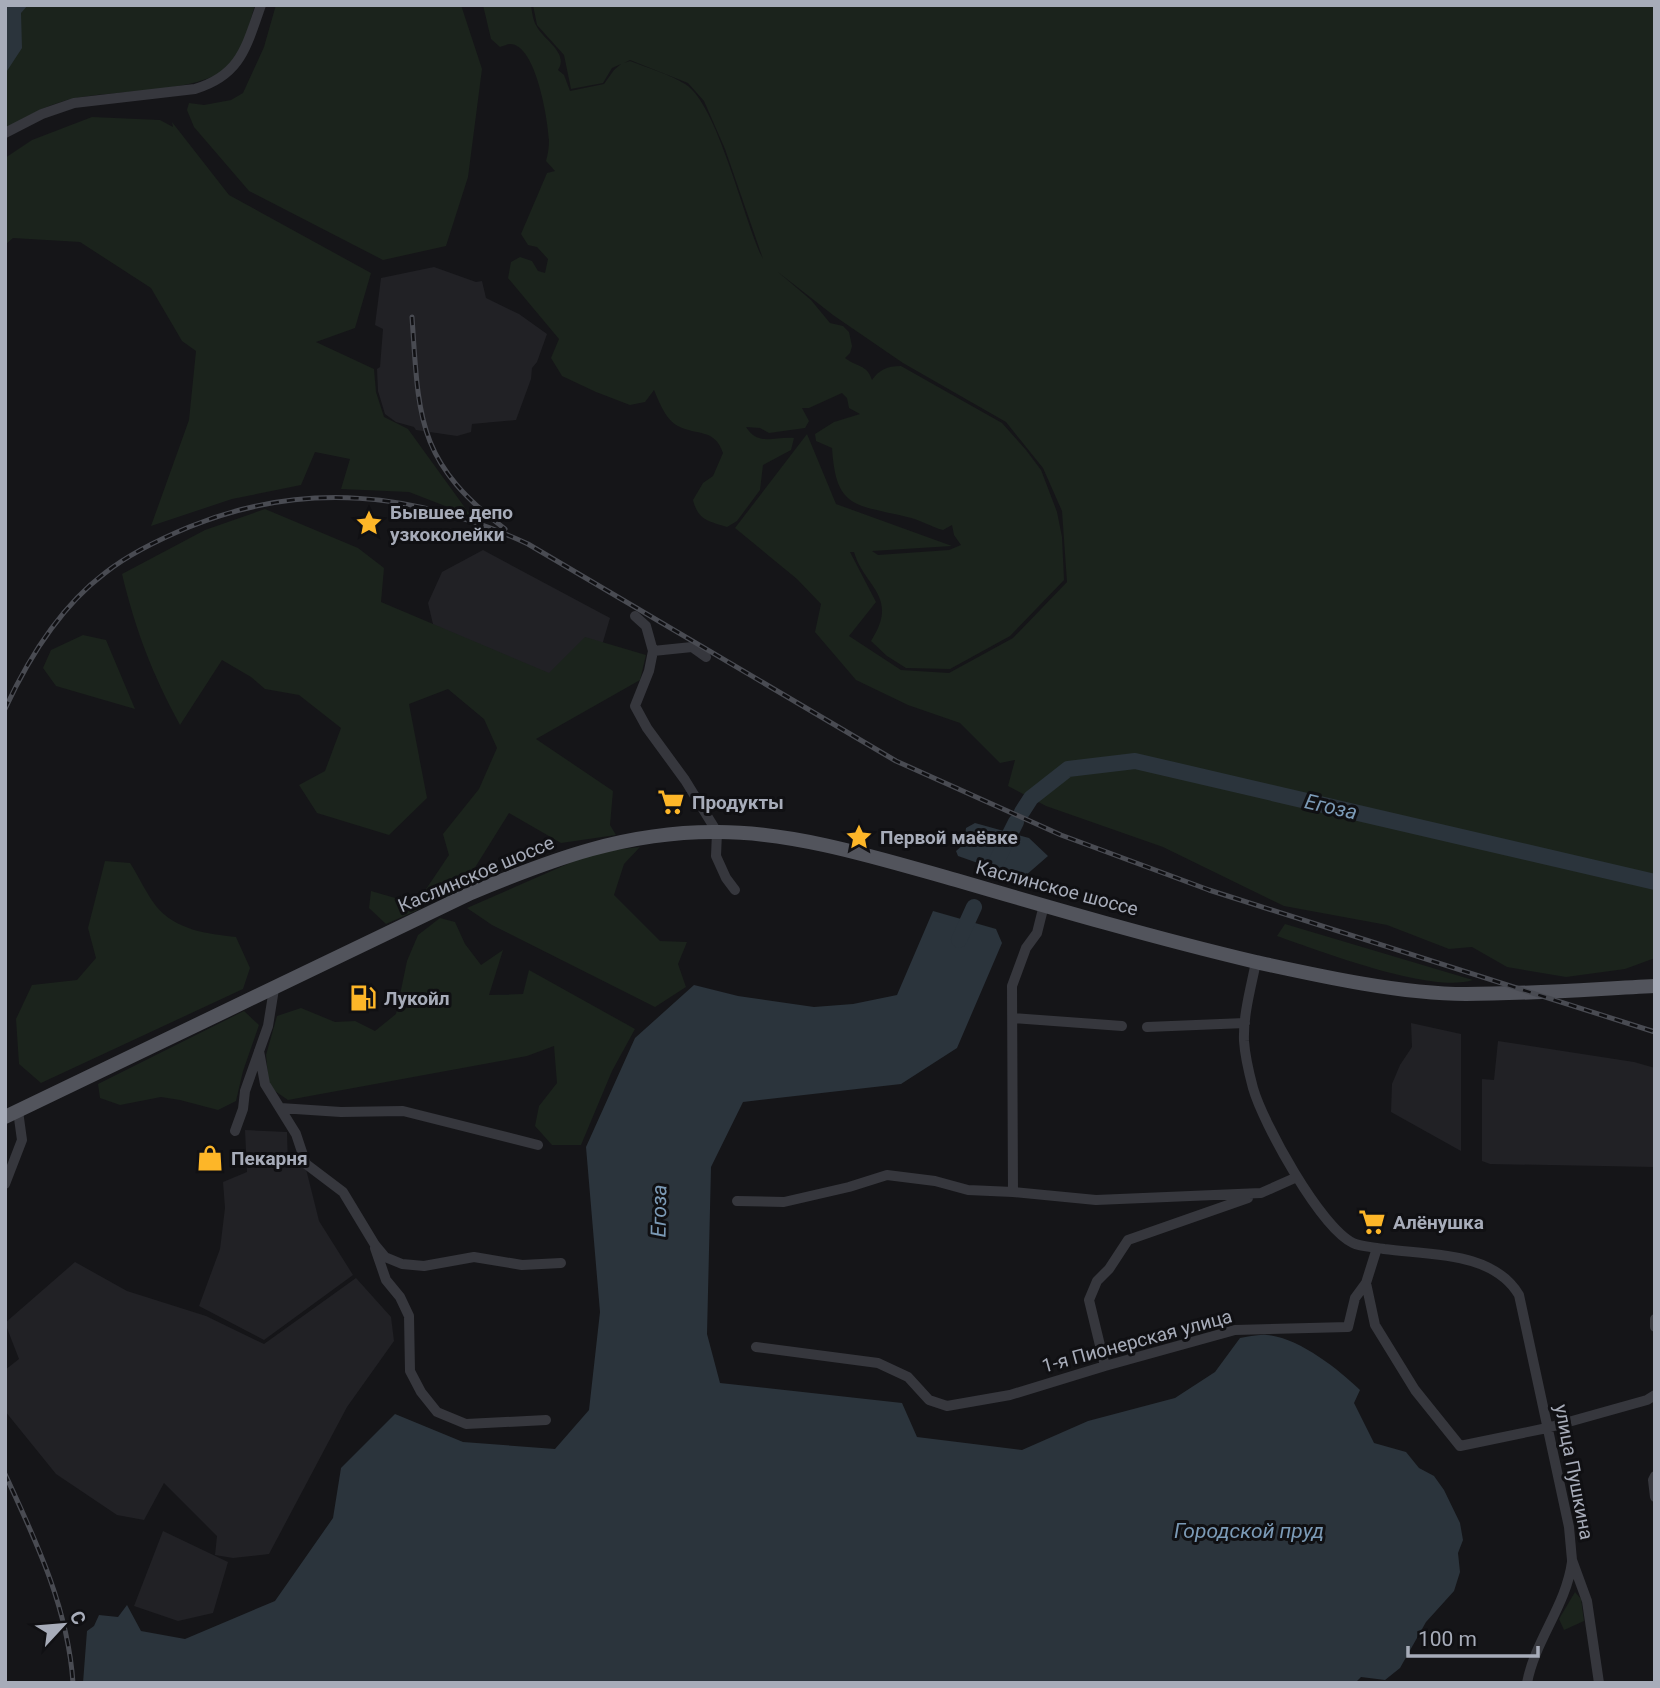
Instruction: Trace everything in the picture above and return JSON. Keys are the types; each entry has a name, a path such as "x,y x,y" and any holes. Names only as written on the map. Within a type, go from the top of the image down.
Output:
{"main road":[{"name":"Каслинское шоссе","path":"11,1114 459,899 546,862 596,846 650,836 717,832 758,834 841,850 1256,962 1385,987 1452,993 1655,986"}],"street":[{"path":"5,133 42,114 74,103 195,89 211,84 226,75 244,52 261,5"},
{"path":"635,616 646,626 653,651 649,671 635,706 647,729 685,780 717,832 716,856 735,890"},
{"path":"653,651 692,647 706,657"},
{"path":"1013,1192 1012,986 1026,948 1037,933 1044,905"},
{"path":"1256,962 1244,1041 1254,1089 1269,1127 1297,1177 1332,1225 1352,1243 1377,1248 1366,1283 1375,1325 1415,1390 1460,1446 1547,1428 1647,1400 1655,1395"},
{"path":"235,1131 243,1109 245,1091 268,1026 274,989"},
{"path":"1013,1018 1122,1026"},
{"path":"1146,1027 1245,1023"},
{"path":"259,1051 265,1084 296,1134 306,1164 343,1192 374,1245 386,1280 400,1297 409,1316 410,1371 421,1392 438,1412 466,1424 546,1420"},
{"path":"280,1108 403,1111 538,1145"},
{"path":"5,1184 22,1139 11,1114"},
{"path":"737,1201 784,1202 887,1175 935,1181 968,1190 1096,1200 1261,1193"},
{"path":"1105,1366 1089,1300 1097,1281 1109,1269 1128,1240 1261,1193 1297,1177"},
{"path":"374,1245 385,1257 402,1265 424,1266 474,1257 522,1265 561,1264"},
{"name":"улица Пушкина","path":"1377,1248 1462,1259 1501,1273 1511,1282 1523,1308 1569,1527 1572,1560 1587,1601 1599,1683"},
{"name":"1-я Пионерская улица","path":"756,1347 878,1363 908,1377 929,1400 947,1406 1010,1395 1235,1330 1348,1327 1355,1298 1366,1283"},
{"path":"1655,1319 1655,1327"},
{"path":"1655,1476 1655,1497"},
{"path":"1527,1683 1530,1667 1566,1591 1572,1560"}],"shaded area":[{"path":"5,5 255,5 239,52 230,65 216,75 175,87 64,101 5,129"},
{"path":"276,5 461,5 482,69 468,177 446,246 383,260 249,191 194,127 187,110 189,103 204,105 231,100 243,93 264,47"},
{"path":"483,5 531,5 536,25 558,53 561,64 558,70 564,75 570,91 604,84 621,64 612,68 603,83 571,89 564,55 537,25 533,5 1655,5 1655,958 1625,969 1566,977 1507,967 1472,947 1449,949 1387,925 1284,906 1163,847 1046,806 1008,786 1015,760 1000,763 960,723 908,705 856,680 815,632 821,604 797,579 735,528 807,434 836,504 952,546 872,551 878,555 949,550 961,545 954,535 952,525 943,530 912,518 861,506 844,493 834,468 832,448 816,441 815,434 834,422 860,414 849,408 847,398 842,393 809,408 802,408 809,421 805,428 769,433 760,428 746,427 762,439 794,438 791,450 763,465 760,490 737,521 727,527 701,516 693,500 703,483 713,476 723,453 715,440 678,426 670,420 654,390 645,402 630,405 562,376 551,358 559,339 508,278 511,262 520,257 532,261 538,271 545,273 548,259 537,247 528,245 521,234 547,173 555,171 546,161 549,140 543,101 534,69 527,56 519,47 510,44 500,47 491,39","holes":["630,60 688,83 704,101 725,149 763,259 719,138 697,96 685,84 672,77 630,61 624,63","778,272 833,315 903,363 1006,422 1043,468 1062,511 1067,582 1013,638 949,673 901,670 849,636 876,602 850,552 854,552 881,602 879,626 871,641 887,656 906,668 950,669 1010,636 1064,580 1062,537 1057,512 1041,470 1002,423 901,366 884,369 872,380 864,368 845,358 852,346 849,332 843,326 830,323 811,300"]},
{"path":"92,117 160,120 173,127 172,122 229,195 371,273 355,328 316,342 374,369 376,392 384,417 408,429 471,516 409,492 341,489 350,459 315,452 301,485 232,499 151,526 189,420 196,351 182,341 151,288 80,242 13,238 5,245 5,158 32,140"},
{"path":"434,267 476,282 482,281 486,298 519,314 547,334 537,362 532,368 531,379 516,420 472,424 471,432 457,436 416,430 385,414 378,391 377,369 380,367 383,329 375,325 381,278"},
{"path":"265,509 358,548 384,568 381,602 549,673 585,637 646,655 640,680 536,739 613,791 610,825 616,835 561,843 509,813 461,890 445,898 437,883 420,909 386,924 369,908 371,891 416,904 449,855 443,834 479,789 497,748 484,719 448,689 409,704 427,798 389,835 317,813 299,785 325,771 341,728 299,695 265,689 251,677 222,660 180,725 153,670 133,615 122,574 205,530"},
{"path":"483,550 610,618 600,652 548,683 437,641 428,603 442,572"},
{"path":"83,635 106,640 135,709 56,686 43,668 51,650"},
{"path":"640,847 624,864 614,895 660,941 687,942 678,964 686,987 655,1007 492,925 467,908 595,852"},
{"path":"105,861 130,863 156,906 173,921 203,932 236,937 250,968 243,989 41,1083 19,1064 16,1019 32,985 77,980 96,958 88,928"},
{"path":"440,918 455,922 465,944 481,965 503,950 489,995 523,994 529,970 635,1029 612,1071 581,1145 552,1145 535,1126 539,1106 557,1083 554,1046 527,1056 288,1100 269,1087 266,1055 277,1016 301,1008 335,1022 355,1021 375,1031 396,1014 407,961 418,935"},
{"path":"1285,924 1473,980 1455,983 1431,981 1376,969 1277,936"},
{"path":"244,1011 259,1025 236,1101 218,1110 161,1097 120,1105 100,1098 98,1084"},
{"path":"1411,1023 1461,1034 1461,1151 1391,1112 1392,1084 1412,1047"},
{"path":"1498,1041 1634,1062 1655,1068 1655,1167 1490,1164 1482,1161 1482,1079 1494,1080"},
{"path":"245,1130 287,1132 288,1168 305,1165 319,1221 353,1275 264,1340 199,1306 220,1249 225,1208 223,1182 247,1172"},
{"path":"75,1262 127,1291 206,1316 264,1344 356,1278 391,1317 394,1341 347,1407 269,1554 233,1558 215,1555 217,1536 164,1483 144,1520 117,1515 56,1474 5,1411 5,1370 19,1359 5,1323"},
{"path":"163,1531 228,1562 213,1613 178,1621 134,1606"},
{"path":"1575,1592 1581,1599 1584,1621 1564,1630 1559,1619"}],"water":[{"path":"5,5 28,5 21,13 22,48 5,74"},
{"path":"975,823 1029,838 1048,856 1025,876 1009,874 958,856 956,851 964,844 966,828"},
{"name":"Городской пруд","path":"933,911 996,929 1002,943 957,1048 901,1084 743,1102 711,1167 707,1334 720,1383 902,1403 917,1437 1022,1450 1088,1421 1175,1398 1215,1372 1240,1338 1267,1335 1292,1342 1329,1364 1360,1390 1354,1403 1374,1443 1406,1452 1419,1468 1434,1476 1460,1523 1463,1540 1458,1553 1460,1572 1454,1591 1426,1622 1400,1668 1385,1680 1361,1677 1355,1683 83,1683 87,1631 94,1626 99,1615 118,1617 127,1605 141,1631 185,1639 275,1601 333,1518 341,1468 395,1414 463,1442 555,1449 589,1410 600,1312 586,1147 635,1038 694,985 738,996 814,1007 853,1004 897,995"}],"waterway":[{"name":"Егоза","path":"1022,812 1031,798 1068,769 1135,761 1655,882"},
{"name":"Егоза","path":"991,872 1016,822"},
{"name":"Егоза","path":"959,940 974,907"}],"railway":[{"path":"412,317 417,384 428,436 439,460 454,482 505,529"},
{"path":"5,709 24,671 60,618 105,573 145,547 189,527 232,512 275,503 317,498 360,498 402,503 486,526 528,544 896,761 1061,835 1209,890 1655,1032"},
{"path":"5,1474 49,1576 65,1628 73,1683"}],"place":[{"name":"Бывшее депо узкоколейки","path":"369,523"},
{"name":"Продукты","path":"671,802"},
{"name":"Первой маёвке","path":"859,837"},
{"name":"Лукойл","path":"363,998"},
{"name":"Пекарня","path":"210,1158"},
{"name":"Алёнушка","path":"1372,1222"}]}
